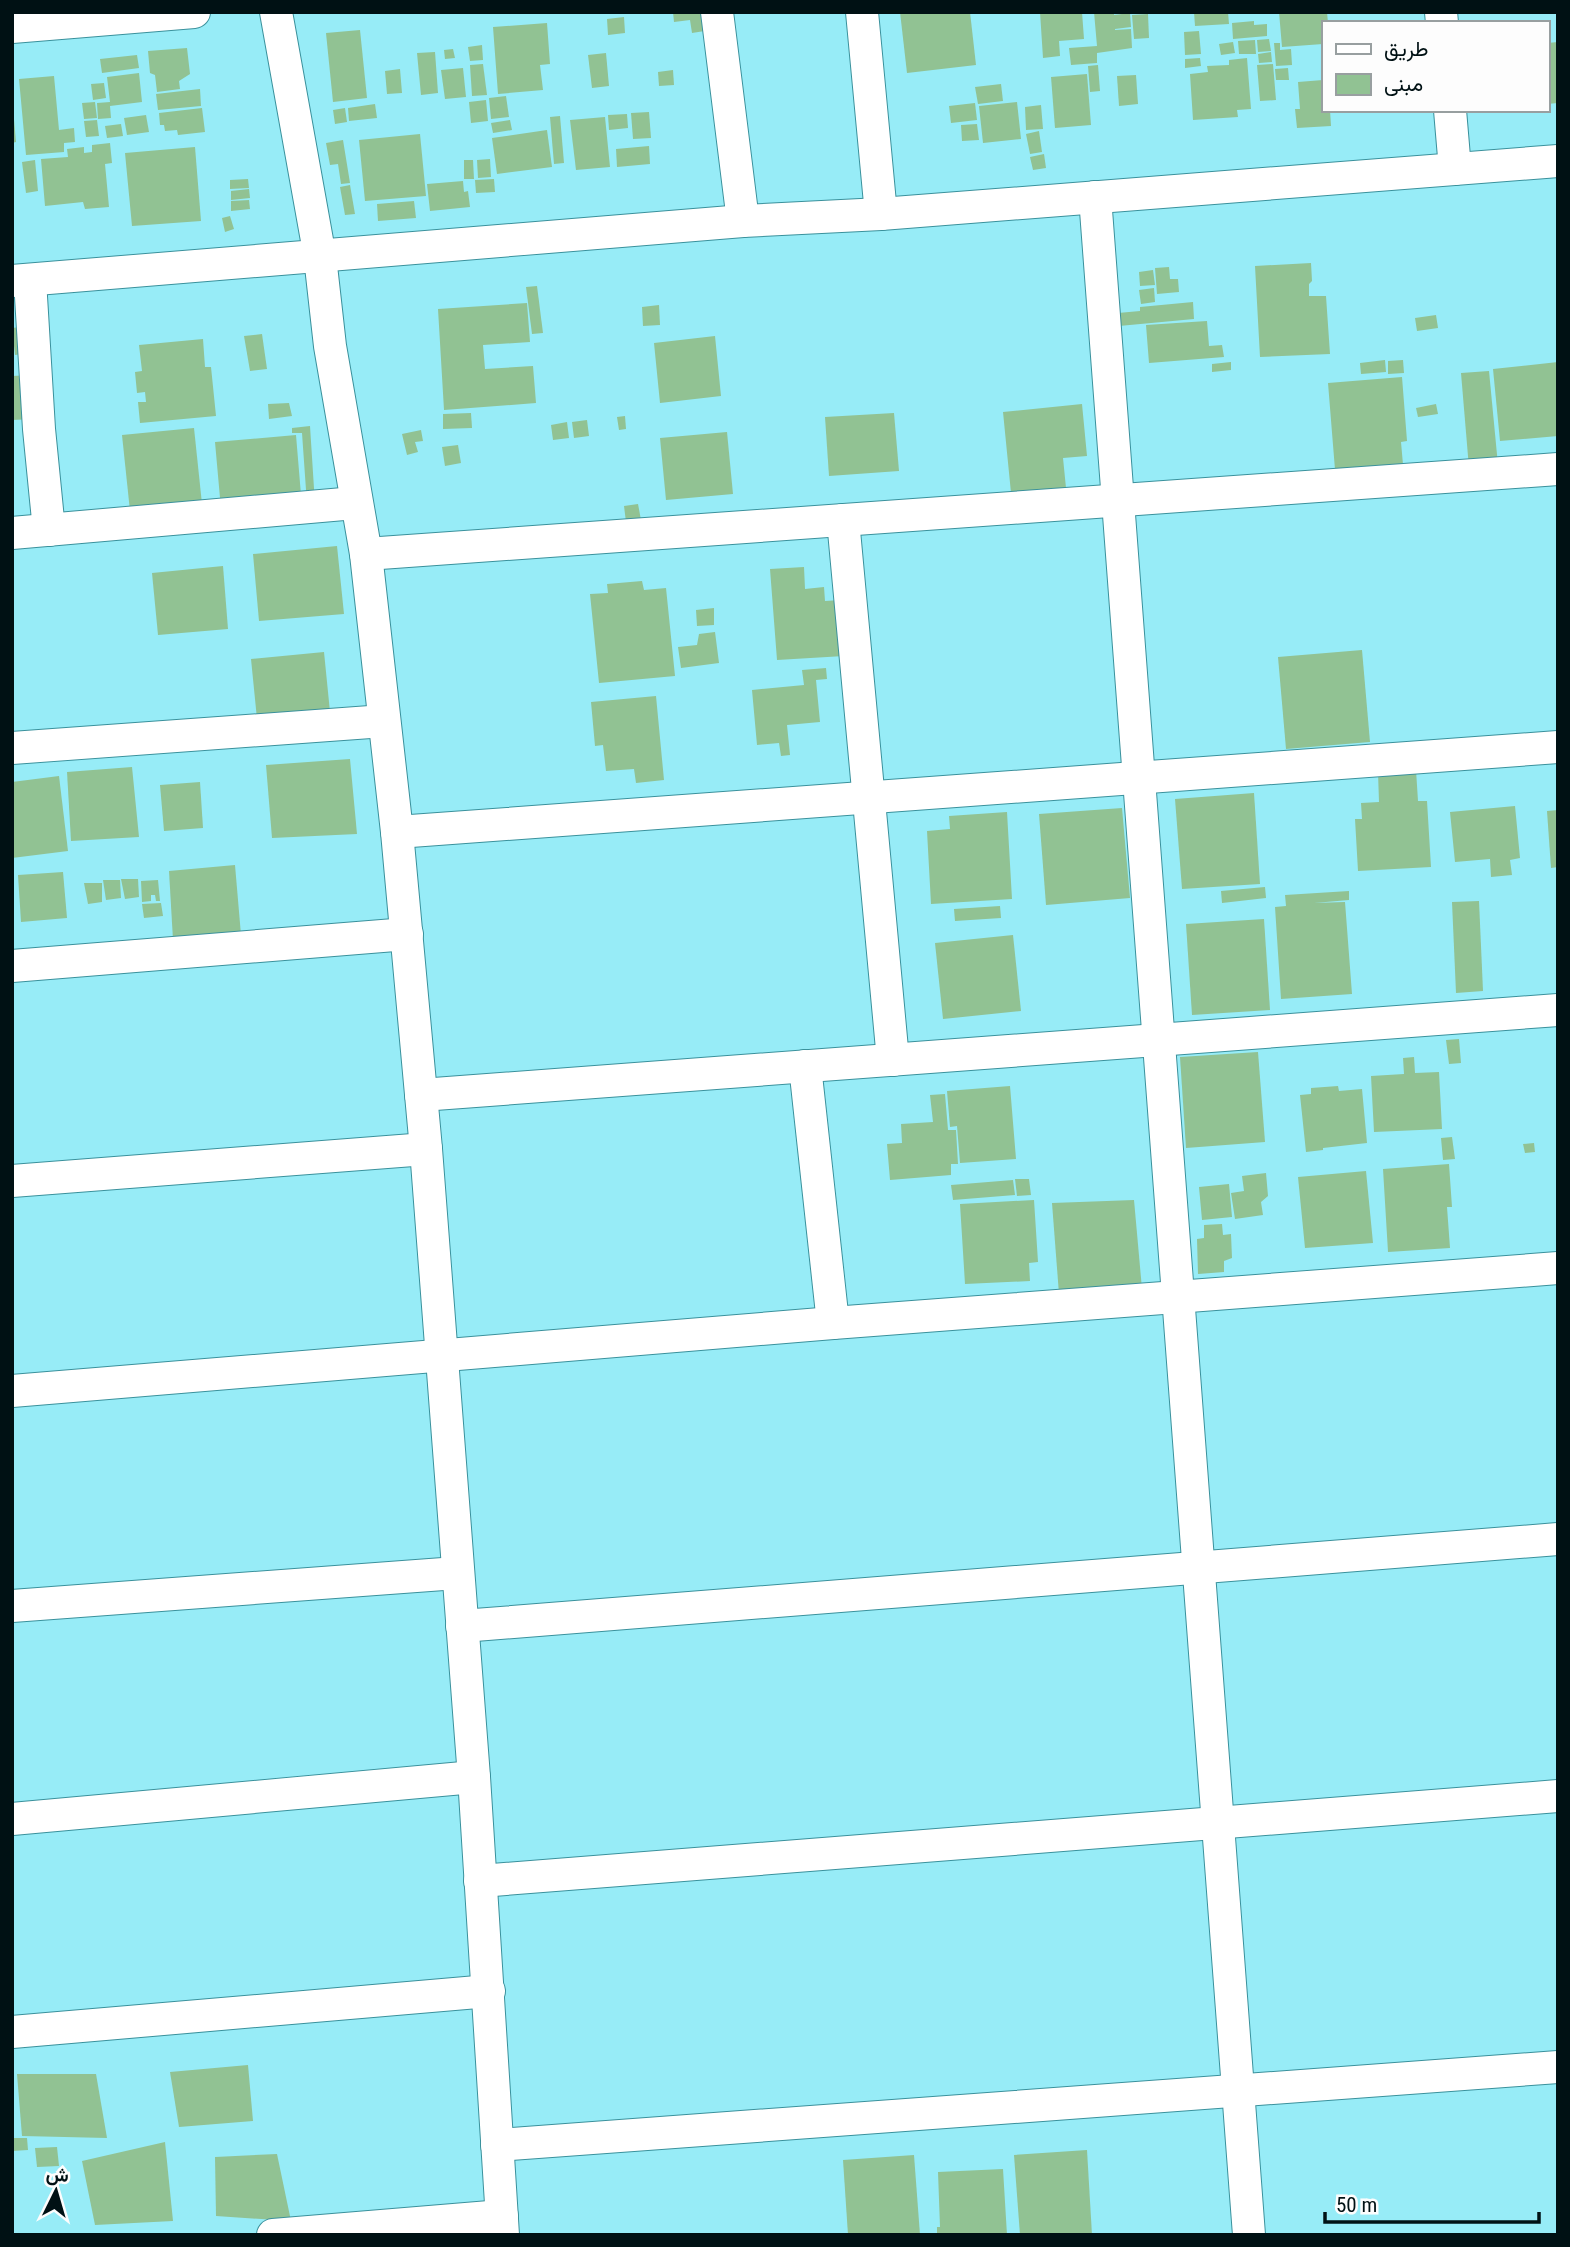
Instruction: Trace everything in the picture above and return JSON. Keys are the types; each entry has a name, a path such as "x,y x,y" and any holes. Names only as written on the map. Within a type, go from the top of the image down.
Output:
{"street":[{"path":"12,27 194,12"},
{"path":"273,2235 503,2225 474,1777 426,1149 397,832 366,554 355,503 330,346 320,257 276,12"},
{"path":"717,12 743,221"},
{"path":"862,12 881,214"},
{"path":"1450,112 1455,169"},
{"path":"49,530 21,280 743,221 881,214 1558,162"},
{"path":"1095,197 1249,2235"},
{"path":"366,554 1558,469"},
{"path":"12,533 355,503"},
{"path":"842,520 893,1060"},
{"path":"12,748 384,721"},
{"path":"397,832 1558,747"},
{"path":"12,966 407,933"},
{"path":"421,1095 1558,1010"},
{"path":"805,1066 833,1323"},
{"path":"12,1181 426,1149"},
{"path":"12,1391 833,1323 1558,1268"},
{"path":"461,1626 1558,1539"},
{"path":"12,1606 457,1573"},
{"path":"12,1819 474,1777"},
{"path":"480,1881 1558,1796"},
{"path":"12,2032 489,1991"},
{"path":"498,2145 1558,2067"}],"building":[{"path":"673,12 708,12 711,30 692,33 690,20 674,22"},
{"path":"900,12 970,12 976,65 907,73"},
{"path":"1040,12 1082,12 1084,39 1059,41 1060,56 1043,58"},
{"path":"1094,12 1114,12 1114,15 1130,13 1131,27 1115,30 1131,29 1132,48 1097,53 1097,63 1071,65 1069,48 1097,46"},
{"path":"1194,12 1228,12 1229,24 1195,26"},
{"path":"1279,12 1327,12 1328,21 1322,21 1322,44 1282,47"},
{"path":"1148,14 1149,38 1134,39 1132,15"},
{"path":"624,17 625,33 608,35 607,19"},
{"path":"1254,21 1254,25 1267,24 1267,36 1233,39 1232,23"},
{"path":"547,23 550,64 540,65 543,90 498,94 493,27"},
{"path":"360,30 367,98 333,102 326,33"},
{"path":"1199,31 1201,54 1185,55 1184,32"},
{"path":"1269,39 1271,51 1258,52 1257,40"},
{"path":"1255,40 1256,54 1239,54 1238,41"},
{"path":"1233,42 1235,53 1221,55 1219,44"},
{"path":"1558,42 1558,103 1549,104 1549,43"},
{"path":"1274,43 1280,43 1280,50 1291,49 1292,65 1276,66"},
{"path":"482,45 483,60 470,61 468,47"},
{"path":"187,48 190,74 179,81 180,89 157,92 155,75 150,73 148,51"},
{"path":"453,49 455,58 445,59 444,50"},
{"path":"435,52 438,93 421,95 417,53"},
{"path":"1271,52 1272,62 1259,63 1258,54"},
{"path":"606,53 609,86 592,88 588,55"},
{"path":"137,55 139,68 102,73 100,59"},
{"path":"1200,58 1201,66 1185,68 1185,59"},
{"path":"1247,58 1251,109 1237,110 1238,117 1193,120 1190,74 1208,72 1207,66 1229,65 1229,60"},
{"path":"483,64 487,95 472,96 470,65"},
{"path":"1273,64 1276,100 1260,101 1257,65"},
{"path":"1098,65 1100,91 1090,92 1088,66"},
{"path":"463,68 466,97 445,99 441,70"},
{"path":"1288,68 1289,80 1276,80 1275,69"},
{"path":"400,69 402,93 387,94 385,71"},
{"path":"673,70 674,85 659,86 658,72"},
{"path":"139,73 142,102 110,106 111,118 98,119 97,103 110,102 107,77"},
{"path":"1087,74 1091,125 1055,128 1051,77"},
{"path":"1136,75 1138,104 1119,106 1117,76"},
{"path":"54,76 59,130 74,128 75,142 64,143 64,152 26,155 19,79"},
{"path":"1322,80 1322,112 1330,112 1331,126 1297,128 1295,109 1300,109 1298,82"},
{"path":"104,83 106,98 93,100 91,84"},
{"path":"1001,84 1003,101 978,104 975,87"},
{"path":"200,89 201,106 158,110 156,94"},
{"path":"506,96 509,117 491,119 489,98"},
{"path":"486,100 488,121 471,123 469,102"},
{"path":"95,102 97,118 84,119 82,103"},
{"path":"1017,102 1021,139 983,143 979,106"},
{"path":"975,103 977,120 951,123 949,106"},
{"path":"375,104 377,118 349,121 348,108"},
{"path":"1041,105 1043,129 1026,130 1025,107"},
{"path":"202,108 205,132 178,135 177,130 165,131 164,125 160,125 159,113"},
{"path":"345,108 347,122 335,124 333,110"},
{"path":"649,112 651,138 633,139 631,113"},
{"path":"627,114 628,128 609,130 608,115"},
{"path":"146,115 149,132 127,135 124,118"},
{"path":"560,116 564,163 554,164 550,117"},
{"path":"605,117 610,167 576,170 570,120"},
{"path":"12,119 16,142 12,143"},
{"path":"97,120 99,136 86,137 84,121"},
{"path":"510,120 512,130 493,133 491,123"},
{"path":"121,124 123,136 107,138 105,126"},
{"path":"977,124 979,140 962,141 961,125"},
{"path":"547,130 552,167 497,174 492,138"},
{"path":"1039,131 1042,152 1030,154 1026,134"},
{"path":"420,134 426,196 365,201 359,140"},
{"path":"343,140 350,183 341,184 338,164 330,165 326,143"},
{"path":"110,143 112,163 105,164 109,207 85,209 83,202 45,206 41,159 68,157 67,149 84,147 84,153 92,152 92,145"},
{"path":"649,146 650,164 617,167 616,149"},
{"path":"195,147 201,221 132,226 125,153"},
{"path":"1044,154 1046,168 1033,170 1030,157"},
{"path":"490,159 491,177 478,178 477,160"},
{"path":"35,160 38,191 26,193 22,162"},
{"path":"464,160 473,160 474,179 464,179"},
{"path":"248,179 249,188 230,189 230,180"},
{"path":"494,179 495,192 476,193 475,180"},
{"path":"463,181 464,192 468,191 470,207 430,211 427,184"},
{"path":"350,185 355,214 345,215 340,187"},
{"path":"249,189 250,198 231,200 231,191"},
{"path":"249,200 250,209 231,211 231,201"},
{"path":"414,201 416,218 378,221 377,204"},
{"path":"230,216 234,229 225,232 222,218"},
{"path":"1311,263 1309,296 1326,296 1330,354 1260,357 1255,266"},
{"path":"1169,267 1170,279 1178,279 1179,292 1157,294 1155,268"},
{"path":"1153,270 1155,285 1140,286 1139,272"},
{"path":"537,286 543,333 532,334 526,287"},
{"path":"1154,288 1155,302 1141,304 1139,290"},
{"path":"1193,302 1194,319 1119,326 1118,313 1140,311 1140,307"},
{"path":"527,303 530,342 483,345 485,369 533,366 536,403 444,410 438,309"},
{"path":"659,305 660,325 643,326 642,307"},
{"path":"1436,315 1438,328 1417,331 1415,318"},
{"path":"1207,321 1209,346 1222,345 1224,357 1149,363 1146,325"},
{"path":"28,326 30,353 15,355 12,328"},
{"path":"262,334 267,369 250,371 244,336"},
{"path":"715,336 721,396 660,403 654,343"},
{"path":"203,339 205,367 211,367 216,416 140,423 138,402 146,402 145,392 137,393 135,372 142,371 139,345"},
{"path":"1385,360 1386,372 1361,374 1360,363"},
{"path":"1403,360 1404,373 1388,374 1388,361"},
{"path":"1231,362 1231,370 1212,372 1212,364"},
{"path":"1558,362 1558,436 1500,441 1493,369"},
{"path":"1489,371 1498,465 1469,468 1461,373"},
{"path":"31,375 34,419 12,420 12,376"},
{"path":"1402,377 1407,441 1401,442 1404,476 1336,482 1328,383"},
{"path":"289,403 292,416 269,419 268,404"},
{"path":"1082,404 1087,456 1063,458 1067,498 1012,503 1003,412"},
{"path":"1436,404 1438,414 1418,417 1416,408"},
{"path":"471,413 472,428 443,429 443,414"},
{"path":"894,413 899,471 829,476 825,417"},
{"path":"625,416 626,429 619,430 617,417"},
{"path":"587,420 589,436 574,438 572,422"},
{"path":"567,422 569,438 553,440 551,425"},
{"path":"310,426 315,504 307,504 302,433 292,433 292,428"},
{"path":"194,428 202,504 130,511 122,435"},
{"path":"421,430 423,441 415,442 418,452 407,455 402,434"},
{"path":"727,432 733,494 666,500 660,438"},
{"path":"296,435 302,507 240,505 239,497 220,498 215,442"},
{"path":"458,445 461,463 445,466 442,447"},
{"path":"638,504 641,520 626,522 624,506"},
{"path":"337,546 344,614 259,621 253,554"},
{"path":"223,566 228,629 158,635 152,573"},
{"path":"804,567 805,589 824,587 825,601 841,600 844,656 777,660 770,569"},
{"path":"642,581 644,590 666,588 675,676 599,683 590,594 608,593 607,584"},
{"path":"714,608 714,625 697,626 696,610"},
{"path":"715,632 719,663 681,668 678,647 697,645 699,634"},
{"path":"1362,650 1370,742 1286,749 1278,657"},
{"path":"324,652 331,722 258,729 251,659"},
{"path":"826,668 827,679 816,680 820,722 787,725 790,755 781,756 779,743 757,745 752,690 804,685 802,670"},
{"path":"656,696 664,780 636,783 634,769 606,771 603,745 595,746 591,702"},
{"path":"350,759 357,834 272,838 266,765"},
{"path":"132,767 139,837 71,841 67,772"},
{"path":"1416,770 1418,801 1427,801 1431,867 1358,871 1355,819 1362,819 1361,803 1379,802 1378,772"},
{"path":"59,776 68,851 12,858 12,782"},
{"path":"200,782 203,828 164,831 160,785"},
{"path":"1254,793 1260,884 1182,889 1175,799"},
{"path":"1515,806 1520,858 1510,860 1512,875 1491,877 1490,859 1455,862 1450,812"},
{"path":"1122,808 1130,898 1046,905 1039,814"},
{"path":"1558,810 1558,867 1551,868 1547,811"},
{"path":"1007,812 1012,899 931,904 927,831 950,829 949,816"},
{"path":"235,865 241,935 173,940 169,871"},
{"path":"63,872 67,918 21,922 18,875"},
{"path":"121,879 138,879 139,897 125,899"},
{"path":"103,880 120,880 121,898 106,900"},
{"path":"158,880 160,901 156,901 155,895 151,895 151,901 142,902 141,881"},
{"path":"84,883 102,883 102,902 88,904"},
{"path":"1265,887 1266,898 1222,903 1221,891"},
{"path":"1349,891 1349,900 1314,903 1345,902 1352,994 1281,999 1275,907 1286,906 1285,895"},
{"path":"1479,901 1483,991 1456,993 1452,902"},
{"path":"161,903 163,916 144,918 142,904"},
{"path":"1000,906 1001,918 955,921 954,909"},
{"path":"1264,919 1270,1010 1192,1015 1186,924"},
{"path":"1013,935 1021,1011 943,1019 935,943"},
{"path":"1459,1039 1461,1063 1449,1064 1446,1040"},
{"path":"1258,1052 1265,1142 1186,1148 1180,1057"},
{"path":"1414,1057 1415,1073 1439,1072 1442,1129 1374,1132 1371,1076 1404,1074 1403,1058"},
{"path":"1010,1086 1016,1159 960,1163 957,1126 950,1127 947,1091"},
{"path":"1338,1086 1339,1091 1362,1089 1367,1143 1306,1152 1300,1095 1311,1094 1311,1088"},
{"path":"945,1094 948,1130 956,1130 958,1164 951,1164 951,1175 890,1180 887,1144 902,1143 901,1124 933,1122 930,1095"},
{"path":"1452,1137 1455,1159 1443,1160 1441,1138"},
{"path":"1534,1143 1535,1152 1525,1153 1523,1144"},
{"path":"1449,1164 1452,1207 1447,1207 1450,1248 1388,1252 1383,1169"},
{"path":"1366,1171 1373,1243 1305,1248 1298,1177"},
{"path":"1266,1173 1268,1196 1261,1202 1263,1215 1235,1219 1231,1193 1244,1191 1242,1176"},
{"path":"1015,1179 1029,1179 1031,1195 1017,1196"},
{"path":"1013,1180 1015,1195 953,1200 951,1185"},
{"path":"1229,1184 1232,1217 1202,1220 1199,1187"},
{"path":"1034,1200 1038,1262 1029,1263 1030,1281 965,1284 960,1204"},
{"path":"1134,1200 1142,1289 1059,1294 1052,1203"},
{"path":"1222,1224 1223,1235 1231,1234 1232,1258 1224,1261 1224,1272 1198,1274 1197,1239 1204,1238 1204,1225"},
{"path":"248,2065 253,2121 179,2127 170,2072"},
{"path":"17,2074 96,2074 107,2138 22,2136"},
{"path":"12,2138 27,2138 28,2150 12,2151"},
{"path":"165,2142 173,2221 95,2225 82,2161"},
{"path":"57,2147 59,2166 37,2167 35,2148"},
{"path":"1087,2150 1092,2235 1020,2235 1014,2155"},
{"path":"277,2154 291,2221 216,2216 215,2157"},
{"path":"914,2155 920,2235 848,2235 843,2160"},
{"path":"1003,2169 1007,2235 937,2235 937,2227 940,2227 938,2172"}]}
